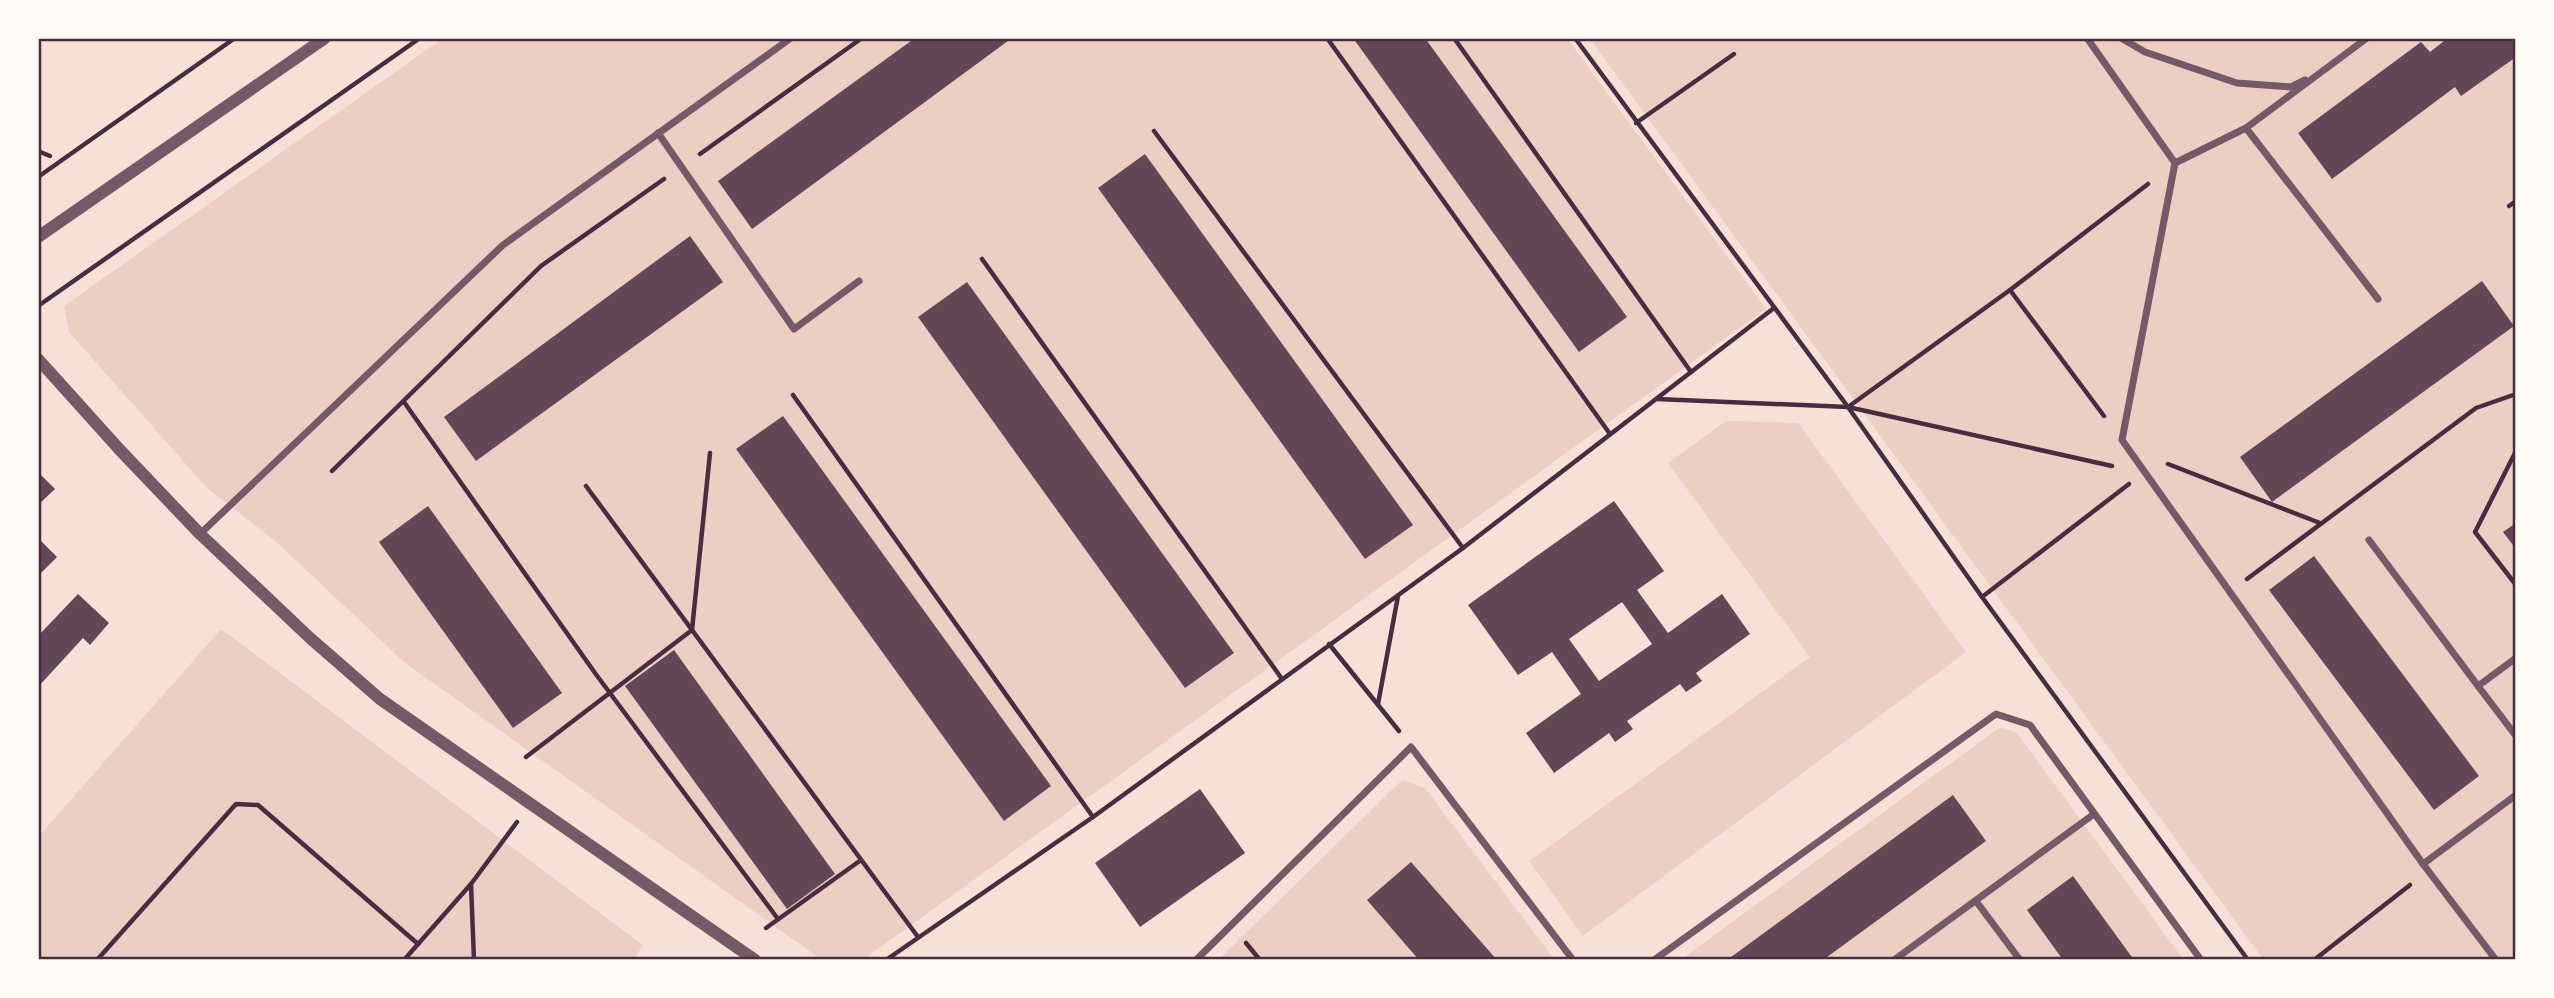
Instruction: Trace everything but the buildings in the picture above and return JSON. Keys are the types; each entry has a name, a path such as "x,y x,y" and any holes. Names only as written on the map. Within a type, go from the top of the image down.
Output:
{"street":[{"path":"38,237 325,38"},
{"path":"200,534 503,245 791,38"},
{"path":"2087,38 2175,163 2122,440 2425,868 2496,960"},
{"path":"2121,38 2146,52 2237,83 2291,87 2324,70"},
{"path":"2175,163 2245,128 2367,38"},
{"path":"2245,128 2378,299"},
{"path":"658,133 794,329 859,281"},
{"path":"38,359 200,534 310,638 380,699 755,960"},
{"path":"2369,540 2515,736"},
{"path":"2478,686 2515,658"},
{"path":"1654,960 1996,714 2030,725 2201,960"},
{"path":"1196,960 1412,747 1573,960"},
{"path":"2425,868 2515,795"},
{"path":"1894,960 2094,814"},
{"path":"1976,901 2020,960"}],"path":[{"path":"38,177 235,38"},
{"path":"38,306 420,38"},
{"path":"332,471 541,266 862,38"},
{"path":"1327,38 1610,434"},
{"path":"1454,38 1691,372"},
{"path":"1575,38 1848,407 1982,597 2248,960"},
{"path":"1636,123 1734,54"},
{"path":"1154,131 1462,548"},
{"path":"38,151 50,156"},
{"path":"1848,407 2010,290 2175,163"},
{"path":"2510,206 2515,201"},
{"path":"982,259 1282,679"},
{"path":"2010,290 2122,440"},
{"path":"886,960 1093,817 1398,595 1774,308"},
{"path":"2229,592 2476,408 2515,394"},
{"path":"793,395 1093,817"},
{"path":"1657,399 1848,407 2143,473"},
{"path":"404,402 610,692 778,919"},
{"path":"2515,451 2475,532 2515,585"},
{"path":"526,757 692,630 710,453"},
{"path":"2160,460 2320,523"},
{"path":"1982,597 2143,473"},
{"path":"586,486 918,937"},
{"path":"1378,705 1398,595"},
{"path":"1329,644 1412,747"},
{"path":"97,960 236,804 258,805 418,944"},
{"path":"404,960 471,884 503,840"},
{"path":"766,928 861,860"},
{"path":"2314,960 2425,868"},
{"path":"471,884 474,960"}],"shaded area":[{"path":"1567,38 1766,309 864,959 822,960 404,662 274,540 207,488 69,332 64,306 442,39"},
{"path":"1590,39 2515,39 2515,959 2263,959"},
{"path":"1726,421 1798,423 1966,652 1583,936 1529,861 1810,657 1668,463"},
{"path":"221,629 643,945 633,960 39,960 39,836"},
{"path":"1999,728 2016,732 2183,959 1680,960"},
{"path":"1402,780 1425,788 1554,959 1218,960"}]}
